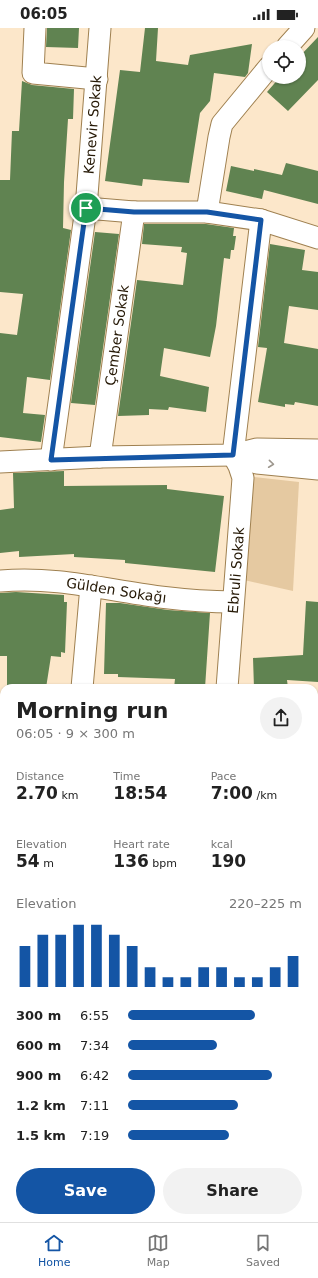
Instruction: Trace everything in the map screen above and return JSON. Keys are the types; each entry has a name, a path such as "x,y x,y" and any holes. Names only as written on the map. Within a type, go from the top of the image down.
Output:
{"street":[{"path":"35,28 33,73 97,79"},
{"name":"Kenevir Sokak","path":"51,460 86,208 100,28"},
{"path":"293,40 304,28"},
{"path":"207,212 222,124 262,75"},
{"path":"86,208 134,212 207,212 261,220 318,238"},
{"name":"Çember Sokak","path":"100,458 134,212"},
{"path":"233,455 261,220"},
{"path":"0,462 233,455 257,449 318,450"},
{"path":"233,455 257,463 318,469"},
{"name":"Ebruli Sokak","path":"227,684 243,478 233,455"},
{"name":"Gülden Sokağı","path":"0,581 38,580 67,582 167,598 204,602 234,602"},
{"path":"82,684 91,586"}],"shaded area":[{"path":"253,477 299,482 293,591 244,580"}],"building":[{"path":"47,28 79,28 78,48 46,47"},
{"path":"145,28 158,28 156,61 188,65 190,55 252,44 248,73 245,77 214,73 210,101 200,113 189,183 143,179 142,186 105,181 120,70 140,72"},
{"path":"318,37 318,80 288,111 267,92 274,84 306,84 306,50"},
{"path":"22,81 32,85 74,89 73,119 68,119 63,228 71,230 50,380 27,377 23,413 45,415 41,442 0,437 0,333 17,335 23,294 0,292 0,180 10,180 12,131 19,131"},
{"path":"286,163 318,171 318,204 264,190 262,199 226,191 231,166 282,175"},
{"path":"144,224 206,224 234,228 233,236 236,236 234,250 231,250 230,259 224,258 216,326 210,357 164,348 160,376 209,387 206,412 169,407 168,410 149,409 149,415 118,416 137,280 183,285 187,253 181,252 182,247 142,244"},
{"path":"95,232 119,234 95,405 71,403"},
{"path":"270,244 305,250 302,270 318,272 318,310 289,306 284,343 318,349 318,406 295,402 294,405 285,404 285,407 258,402 267,348 258,347"},
{"path":"64,471 64,486 167,485 167,489 224,496 215,572 125,563 125,560 74,557 74,554 19,557 19,551 0,553 0,510 14,508 13,473"},
{"path":"16,592 64,595 64,602 67,602 65,653 61,652 61,657 51,656 47,684 7,684 7,656 0,656 0,593"},
{"path":"306,601 318,602 318,682 287,680 288,684 254,684 253,658 303,655"},
{"path":"106,603 120,603 168,610 210,613 205,684 174,684 175,679 118,677 118,674 104,674"}],"route":[{"path":"86,208 134,212 207,212 261,220 233,455 51,460 86,208"}]}
